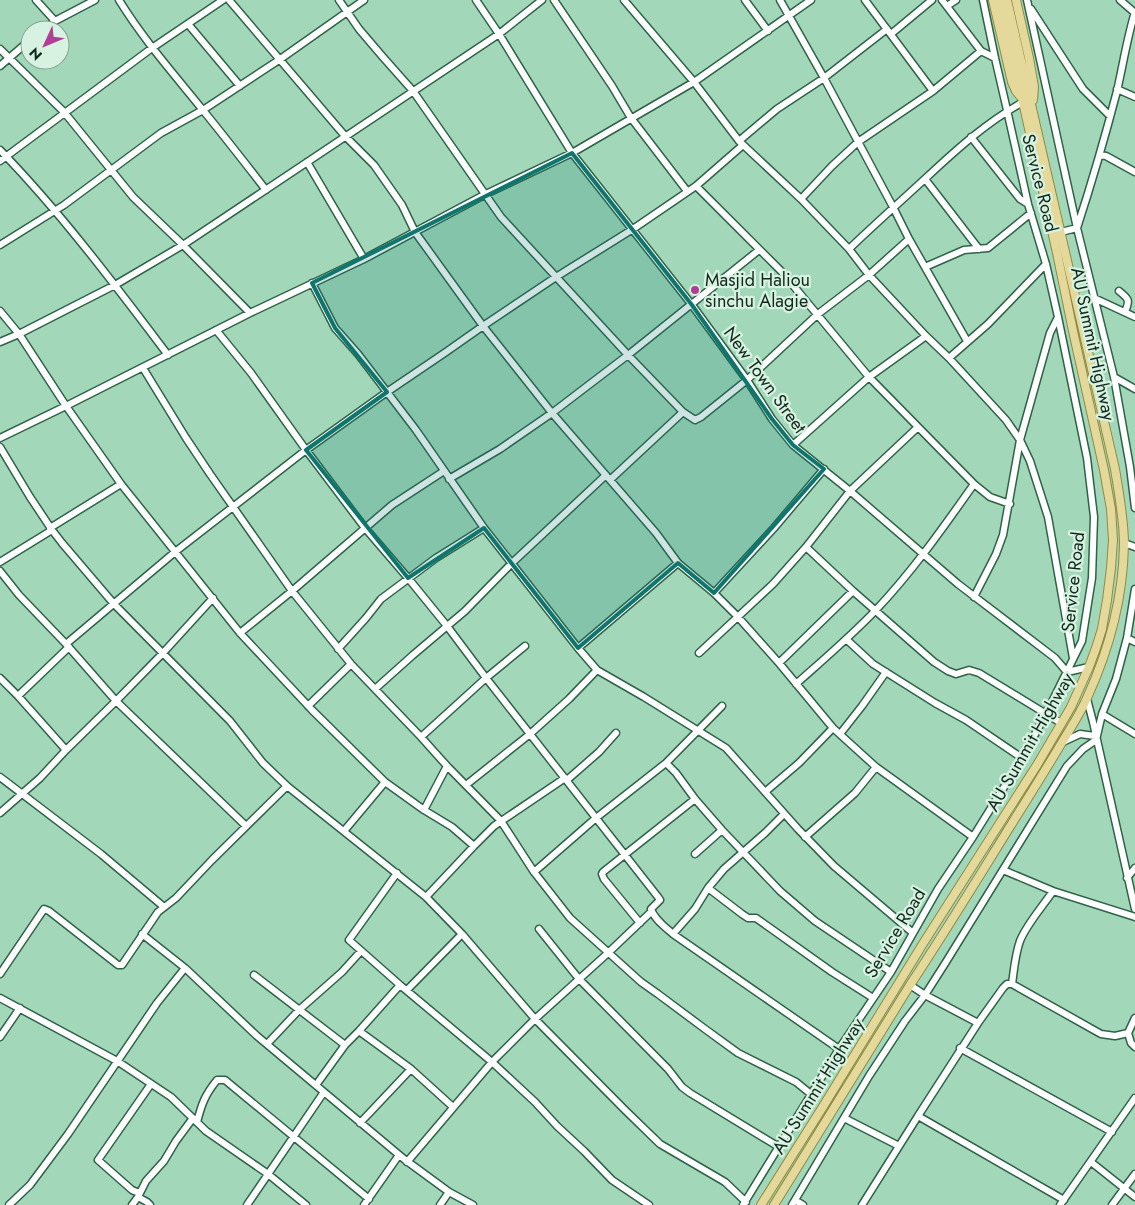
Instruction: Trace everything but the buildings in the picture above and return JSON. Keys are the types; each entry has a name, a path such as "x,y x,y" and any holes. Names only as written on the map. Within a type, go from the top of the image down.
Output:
{"main road":[{"path":"993,0 1012,82 1016,92 1026,99 1034,97 1034,86 1016,0"},
{"name":"AU Summit Highway","path":"774,1205 1063,742 1087,700 1112,632 1119,593 1124,543 1115,469 1061,232 1000,0"},
{"name":"AU Summit Highway","path":"761,1205 1062,723 1089,668 1102,629 1108,600 1113,540 1111,509 1097,433 1026,99 1008,0"}],"street":[{"path":"36,0 53,20"},
{"path":"59,20 95,0"},
{"path":"119,0 132,22 152,48 266,190"},
{"path":"3,159 152,48 223,0"},
{"path":"229,0 345,136 374,165 402,205 415,232 483,326 552,413 656,533 678,563 714,593 738,617 833,728 876,768 973,837"},
{"path":"339,0 382,56 413,91 502,217 628,355 683,412 695,420 747,380 818,314 869,275 909,239"},
{"path":"0,244 64,204 161,133 203,110 240,86 364,0"},
{"name":"New Town Street","path":"476,0 572,153 692,305 747,380 772,420 793,445 850,490 974,596 1055,658 1067,672"},
{"path":"0,342 115,285 182,245 499,34 542,0"},
{"path":"554,0 612,86 631,118 687,191"},
{"path":"624,0 694,82 741,143 801,199 849,249 869,275 1006,420 1020,440 1030,461 1048,517 1073,658"},
{"path":"745,0 768,30"},
{"path":"780,0 894,207 909,239 967,341"},
{"path":"0,438 216,330 364,259 486,194 572,153 694,82 812,0"},
{"path":"866,0 933,91"},
{"path":"18,696 67,646 114,604 175,552 306,450 483,326 696,186 778,109 932,0"},
{"path":"942,0 981,51 995,58"},
{"path":"947,6 956,0"},
{"name":"Service Road","path":"744,1203 839,1049 891,972 938,889 1022,758 1082,641 1092,578 1094,517 1087,458 1046,264 1028,204 983,0"},
{"path":"1061,232 1077,228 1117,90 1127,40 1135,13 1120,0"},
{"path":"1028,3 1083,89 1110,116"},
{"name":"Service Road","path":"1028,3 1077,228 1114,377 1133,468 1135,508"},
{"path":"188,24 240,86"},
{"path":"0,66 20,48"},
{"path":"0,49 64,112 133,197 250,314"},
{"path":"801,199 858,142 933,91 981,51"},
{"path":"1117,90 1135,97"},
{"path":"849,249 971,137 1026,99"},
{"path":"971,137 1020,199 1028,204"},
{"path":"0,150 3,159 54,210 115,285 168,355"},
{"path":"1100,154 1135,172"},
{"path":"308,162 364,259"},
{"path":"925,179 979,249"},
{"path":"696,186 782,272 869,377 974,484 990,497 1010,504"},
{"path":"925,267 964,250 988,248 1031,213"},
{"path":"449,479 500,449 552,413 692,305 759,250"},
{"path":"949,358 988,324 1046,264"},
{"path":"312,283 334,328 358,354 416,430 484,528 597,670 726,748 784,814 834,866 913,933"},
{"path":"1119,291 1129,301 1125,312"},
{"path":"1094,298 1135,317"},
{"path":"0,311 19,334 66,406 121,484 240,633 308,706 385,782 452,827 474,846"},
{"path":"974,596 996,554 1003,535 1020,440 1050,333 1058,317"},
{"path":"216,330 251,373 365,528 447,626 660,900 651,909 651,912 608,954 535,1019 492,1062 407,1162"},
{"path":"793,445 869,377 926,336"},
{"path":"143,368 186,438 292,591 351,664 501,822 534,872 570,918 641,982 738,1053 796,1082 812,1094"},
{"path":"1114,377 1135,389"},
{"path":"375,689 465,611 512,563 683,412"},
{"path":"699,653 774,584 806,547 850,490 918,427"},
{"path":"0,447 51,529 114,604 230,721 263,763 287,786 426,897 462,934 535,1019 660,1144 725,1182 744,1203"},
{"path":"714,593 774,528 824,469"},
{"path":"240,633 392,505 444,471"},
{"path":"0,562 121,484"},
{"path":"796,684 875,610 924,555 974,484"},
{"path":"338,648 381,599 436,558 484,528"},
{"path":"1124,543 1135,547"},
{"path":"806,547 934,662 956,674 969,670 979,673 1062,723"},
{"path":"578,648 678,563"},
{"path":"0,571 19,595 116,701 246,826"},
{"path":"803,1205 793,1202 844,1118 905,1021 925,994 1067,766 1096,738 1102,714 1116,679 1127,638 1135,588"},
{"path":"779,663 853,591"},
{"path":"0,813 22,795 116,701 213,598"},
{"path":"1127,638 1135,642"},
{"path":"846,639 874,664 935,703 966,720 1022,758"},
{"path":"421,737 486,678 525,646"},
{"path":"308,706 351,664"},
{"path":"1067,672 1089,668"},
{"path":"466,785 530,734 597,670"},
{"path":"840,734 886,672"},
{"path":"0,678 66,750"},
{"path":"1087,700 1135,909"},
{"path":"534,872 596,818 666,763 722,706"},
{"path":"1102,714 1135,734"},
{"path":"764,792 799,763 833,728"},
{"path":"426,897 494,826 566,779 599,752 616,733"},
{"path":"1063,742 1080,734 1096,738"},
{"path":"666,763 722,830 780,892 815,920 891,972"},
{"path":"424,810 447,766"},
{"path":"805,836 855,792 876,768"},
{"path":"0,777 101,854 164,907"},
{"path":"344,831 385,782"},
{"path":"0,974 44,909 49,910 118,964 122,965 158,912 176,898 287,786"},
{"path":"640,923 602,876 603,872 696,799"},
{"path":"673,934 695,909 708,888 724,869 765,834 784,814"},
{"path":"695,854 722,830"},
{"path":"1127,878 1135,868"},
{"path":"1002,870 1053,891 1135,917"},
{"path":"397,873 349,940 492,1062 535,1102 612,1180 649,1205"},
{"path":"708,888 742,914 748,918 756,918 832,972 873,998"},
{"path":"1012,984 1020,940 1053,891"},
{"path":"651,912 673,934 839,1049"},
{"path":"539,929 580,979 668,1069 682,1087 779,1147"},
{"path":"142,934 184,968 267,1044 407,1162 449,1192 473,1205"},
{"path":"407,990 462,934"},
{"path":"267,1044 299,1010 342,972 362,951"},
{"path":"10,1205 30,1185 63,1141 157,1003 184,968"},
{"path":"254,975 344,1044"},
{"path":"862,1205 960,1048 1007,984 1012,984 1101,1034 1115,1036 1128,1033"},
{"path":"316,1085 344,1044 359,1031 400,985"},
{"path":"910,985 978,1023"},
{"path":"0,998 117,1061 171,1097 206,1131 268,1174 306,1205"},
{"path":"0,1037 20,1008"},
{"path":"1135,1018 1128,1033 1131,1043 1135,1047"},
{"path":"359,1031 411,1069 453,1107"},
{"path":"960,1048 1112,1132"},
{"path":"360,1123 411,1069"},
{"path":"132,1205 146,1181 164,1161 176,1141 195,1120 203,1101 217,1080 225,1080 369,1199"},
{"path":"150,1205 98,1160 151,1084"},
{"path":"247,1205 324,1092"},
{"path":"918,1116 1062,1202 1135,1098"},
{"path":"844,1118 899,1146"},
{"path":"364,1205 399,1155"},
{"path":"1091,1162 1135,1197"},
{"path":"1112,1205 1135,1174"},
{"path":"440,1205 449,1192"}],"highlighted area":[{"path":"572,153 692,305 772,419 793,445 824,469 714,593 678,563 578,648 484,528 408,578 306,450 387,392 335,328 312,283"}],"place":[{"name":"Masjid Haliou sinchu Alagie","path":"695,290"}]}
